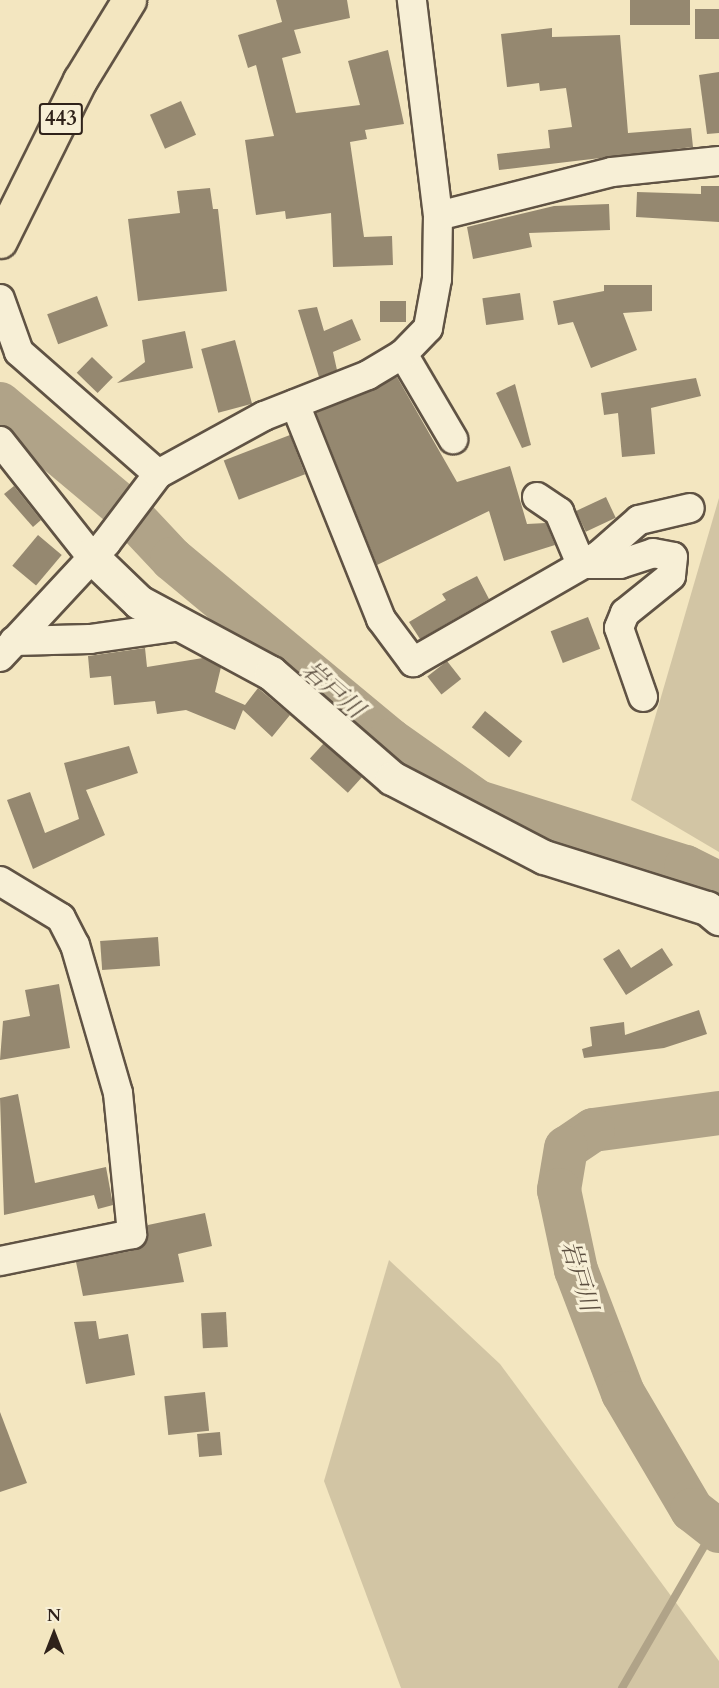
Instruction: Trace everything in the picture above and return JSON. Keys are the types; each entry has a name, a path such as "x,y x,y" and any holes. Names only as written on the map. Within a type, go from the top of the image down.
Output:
{"highway":[{"name":"443","path":"0,241 80,80 129,0"}],"street":[{"path":"7,649 98,549 158,474 295,404 403,354 428,328 437,279 438,216 412,0"},
{"path":"438,216 612,172 719,161"},
{"path":"0,299 18,352 158,474"},
{"path":"403,354 453,439"},
{"path":"295,404 381,618 413,662 581,564 639,520 690,508"},
{"path":"0,441 98,549 139,602 271,673 392,778 468,820 544,857 707,908 719,918"},
{"path":"537,497 559,512 581,564"},
{"path":"581,564 620,564 653,553 673,557 670,576 625,613 618,628 643,697"},
{"path":"7,649 180,626"},
{"path":"0,881 61,918 75,945 117,1093 132,1234 0,1261"}],"shaded area":[{"path":"719,498 719,852 631,800"},
{"path":"389,1260 500,1364 719,1661 719,1688 401,1688 324,1481"}],"building":[{"path":"276,0 347,0 350,18 294,30 301,53 282,58 296,113 360,105 348,61 388,50 404,124 365,130 367,139 350,142 364,237 392,236 393,265 333,267 331,213 286,219 285,211 256,215 245,140 274,136 256,65 248,68 238,35 282,22"},
{"path":"630,0 690,0 690,25 630,25"},
{"path":"695,9 719,9 719,39 695,39"},
{"path":"552,28 552,37 620,35 628,133 691,128 693,147 499,170 497,154 550,148 548,130 572,127 566,88 540,91 539,83 507,87 501,34"},
{"path":"719,72 719,133 707,134 699,75"},
{"path":"181,101 196,135 165,149 150,115"},
{"path":"701,186 719,186 719,222 636,217 637,192 701,194"},
{"path":"210,188 213,209 218,209 227,291 138,301 128,219 180,213 177,191"},
{"path":"609,204 610,230 529,233 532,247 473,259 467,227 554,206"},
{"path":"604,285 652,285 652,311 623,313 637,350 591,368 573,322 558,325 553,301 604,291"},
{"path":"520,293 524,320 486,325 482,298"},
{"path":"97,296 108,326 58,344 47,314"},
{"path":"380,301 406,301 406,322 380,322"},
{"path":"317,307 324,331 352,319 361,340 333,352 337,370 319,377 298,310"},
{"path":"185,331 193,368 117,383 145,362 142,340"},
{"path":"235,340 252,404 218,413 201,349"},
{"path":"92,357 113,377 98,393 77,373"},
{"path":"397,377 457,482 510,466 527,524 546,523 555,545 504,561 489,511 377,565 316,413"},
{"path":"696,378 701,396 651,408 655,454 622,457 618,413 604,415 601,393"},
{"path":"515,384 531,445 522,448 496,393"},
{"path":"290,435 305,474 239,500 224,460"},
{"path":"14,486 41,520 33,527 4,494"},
{"path":"606,497 616,518 586,532 576,511"},
{"path":"38,535 62,555 36,586 12,566"},
{"path":"477,576 489,599 420,639 409,622 446,600 442,594"},
{"path":"588,617 600,649 563,663 551,631"},
{"path":"145,648 147,667 203,658 221,667 215,692 245,705 258,688 290,715 272,737 243,710 235,730 186,710 157,714 155,701 114,705 111,676 90,678 88,656"},
{"path":"447,661 461,679 441,695 427,676"},
{"path":"485,711 522,741 509,758 472,727"},
{"path":"324,743 362,777 348,793 310,759"},
{"path":"129,746 138,773 86,790 105,835 33,869 7,800 30,792 45,833 79,819 64,763"},
{"path":"158,937 160,966 102,970 100,941"},
{"path":"662,948 673,965 626,995 603,959 619,949 631,968"},
{"path":"59,984 70,1048 0,1060 3,1021 30,1016 25,990"},
{"path":"699,1010 707,1034 664,1048 584,1058 582,1049 592,1046 590,1027 624,1022 625,1035"},
{"path":"18,1094 35,1183 106,1167 113,1205 98,1209 94,1195 4,1215 0,1098"},
{"path":"205,1213 212,1246 178,1254 184,1282 83,1296 76,1262 136,1250 147,1242 148,1225"},
{"path":"226,1312 228,1347 203,1348 201,1313"},
{"path":"96,1321 99,1339 128,1334 135,1375 86,1384 74,1322"},
{"path":"205,1392 209,1431 168,1435 164,1396"},
{"path":"0,1412 27,1483 0,1492"},
{"path":"220,1432 222,1455 199,1457 197,1434"}],"waterway":[{"name":"岩戸川","path":"0,404 125,509 172,559 390,740 478,802 686,867 719,884"},
{"name":"岩戸川","path":"719,1113 593,1130 566,1148 559,1190 576,1270 623,1393 692,1510 719,1531"},
{"path":"622,1688 714,1529"}]}
